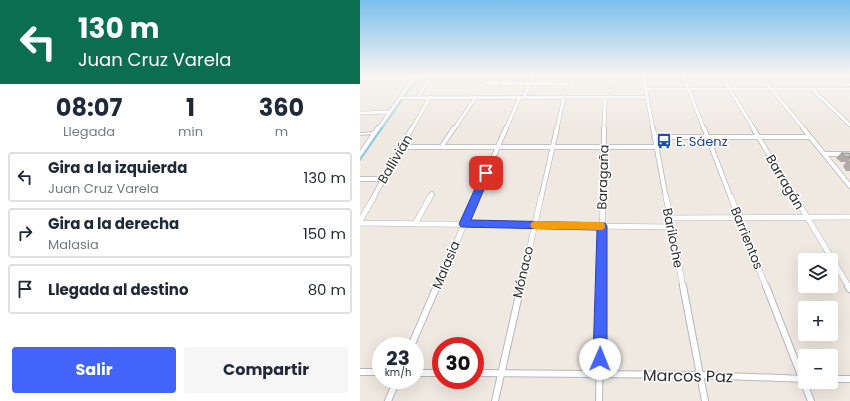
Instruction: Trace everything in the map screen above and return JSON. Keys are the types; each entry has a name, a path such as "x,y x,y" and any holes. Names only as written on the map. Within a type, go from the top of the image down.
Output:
{"street":[{"path":"360,154 403,94"},
{"name":"Malasia","path":"415,337 498,147 524,94"},
{"name":"Bariloche","path":"647,94 705,401"},
{"name":"Barrientos","path":"690,94 798,364"},
{"name":"Barragán","path":"732,94 850,289"},
{"path":"774,94 849,184"},
{"path":"817,94 850,125"},
{"name":"Ballivián","path":"360,222 430,97"},
{"path":"442,146 476,97"},
{"name":"Mónaco","path":"495,401 564,97"},
{"name":"Baragaña","path":"599,401 604,147 608,97"},
{"path":"400,98 647,97"},
{"path":"360,113 390,112"},
{"path":"654,137 810,137"},
{"path":"402,147 656,147"},
{"path":"824,154 850,154"},
{"path":"360,179 383,179"},
{"path":"415,224 432,194"},
{"path":"670,218 850,218"},
{"path":"360,222 671,227"},
{"path":"360,372 372,372"},
{"name":"Marcos Paz","path":"484,373 700,375 798,379"},
{"path":"838,379 850,379"},
{"path":"388,401 393,389"},
{"name":"Barrientos","path":"807,389 811,401"}],"lane":[{"path":"360,134 375,133"}],"building":[{"path":"841,153 849,153 850,157 846,157"}],"waterway":[{"path":"382,129 402,100"},
{"path":"360,160 382,128"}],"slow traffic":[{"path":"535,225 601,226"}],"place":[{"name":"E. Sáenz","path":"664,141"}],"route":[{"path":"486,173 464,224 602,226 600,359"}]}
